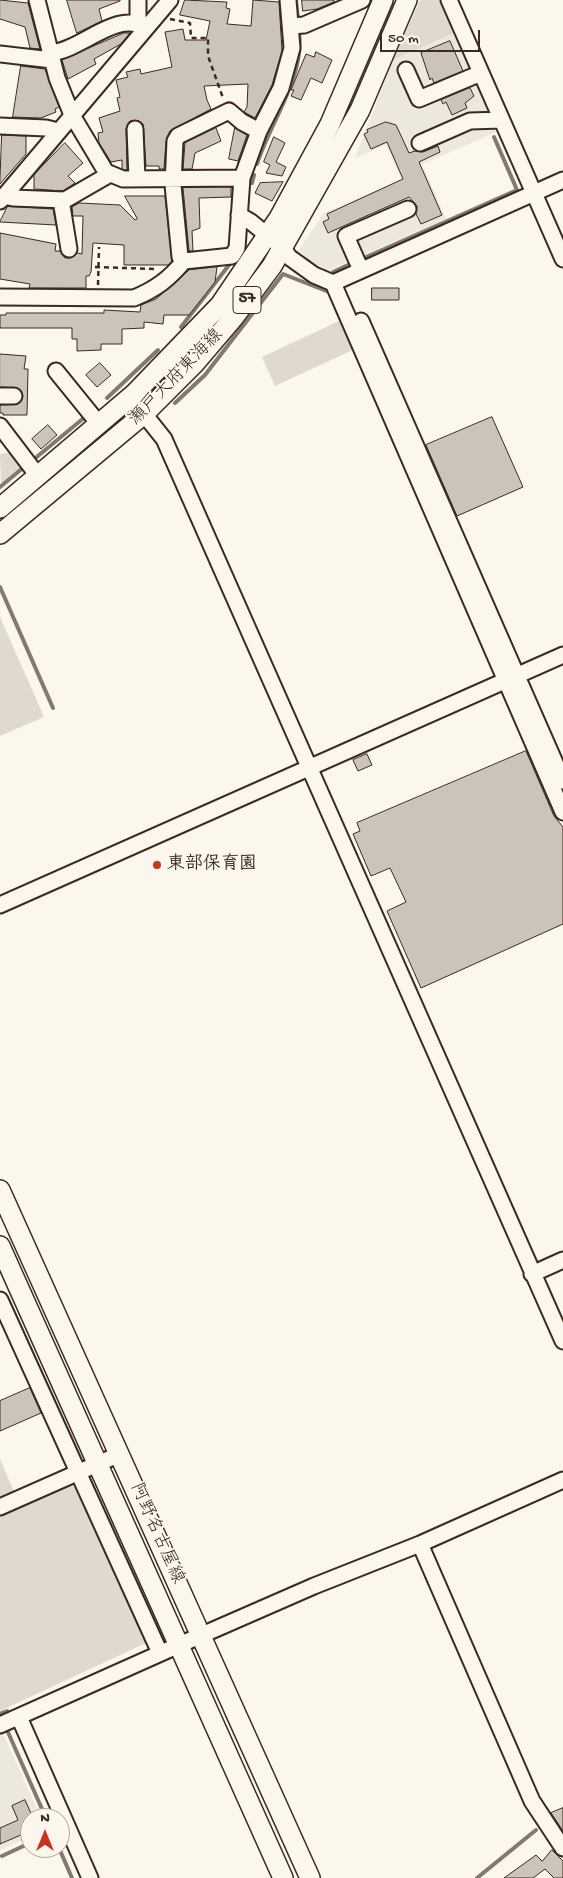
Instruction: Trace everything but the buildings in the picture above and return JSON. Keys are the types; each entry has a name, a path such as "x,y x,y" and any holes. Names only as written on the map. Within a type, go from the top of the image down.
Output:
{"main road":[{"name":"瀬戸大府東海線","path":"0,508 134,394 220,305 276,242 384,0"},
{"name":"瀬戸大府東海線","path":"0,534 144,414 194,364 234,317 276,242 360,110 407,0"},
{"name":"阿野名古屋線","path":"0,1190 310,1878"},
{"name":"阿野名古屋線","path":"0,1246 283,1878"}],"street":[{"path":"35,0 51,57 72,115 106,172 123,179 242,178"},
{"path":"138,0 142,25"},
{"path":"1,200 72,115 142,25 158,14 170,0"},
{"path":"0,297 134,298 154,290 180,266 232,256 237,248 242,178 259,131 281,88 292,48 288,0"},
{"path":"291,26 304,25 362,0"},
{"path":"449,0 563,259"},
{"path":"0,54 51,57 79,44 113,24 142,25"},
{"path":"406,70 419,99 481,73"},
{"path":"180,266 173,180 175,141 178,136 227,112 259,131"},
{"path":"420,143 470,121 501,120"},
{"path":"0,126 46,128 58,132"},
{"path":"135,130 137,179"},
{"path":"1,200 62,200 110,174"},
{"path":"239,215 276,242 289,257 314,275 337,281 563,180"},
{"path":"62,200 69,249"},
{"path":"361,270 346,236 408,209"},
{"path":"337,281 511,678 563,812"},
{"path":"56,371 99,424"},
{"path":"144,414 164,439 563,1341"},
{"path":"0,426 38,476"},
{"path":"0,904 310,769 563,655"},
{"path":"511,678 563,781"},
{"path":"532,1274 563,1260"},
{"path":"0,1300 160,1653"},
{"path":"0,1507 120,1454"},
{"path":"0,1725 179,1644 314,1586 420,1544 563,1480"},
{"path":"420,1544 532,1801 563,1848"},
{"path":"19,1717 90,1878"}],"path":[{"path":"158,14 166,19 190,22 191,38 208,38 208,56 227,112"},
{"path":"97,298 96,267 99,247"},
{"path":"96,267 180,266"}],"shaded area":[{"path":"420,0 443,0 457,32 393,60"},
{"path":"457,32 501,130 399,174 386,145 355,158 393,60"},
{"path":"425,170 446,219 322,273 299,250 324,213"},
{"path":"336,304 357,348 275,386 262,357 339,321 333,308"},
{"path":"13,452 24,466 1,484 0,454"},
{"path":"0,617 44,717 0,736"},
{"path":"0,1459 16,1496 0,1503"},
{"path":"70,1486 78,1487 148,1642 0,1711 0,1516"},
{"path":"2,1731 37,1808 20,1808 20,1841 0,1850 0,1732"}],"waterway":[{"path":"296,0 298,20"},
{"path":"257,164 292,83 297,66 299,33"},
{"path":"364,258 517,190 494,137"},
{"path":"252,183 254,175"},
{"path":"181,327 229,265"},
{"path":"333,272 348,265"},
{"path":"175,403 205,375 283,274 329,292"},
{"path":"107,398 158,350"},
{"path":"33,460 85,417"},
{"path":"0,487 24,467"},
{"path":"0,587 53,708"},
{"path":"0,1714 7,1711"},
{"path":"7,1730 42,1808"},
{"path":"477,1878 536,1830"},
{"path":"2,1856 20,1848"},
{"path":"63,1858 72,1878"}],"place":[{"name":"東部保育園","path":"157,865"}]}
